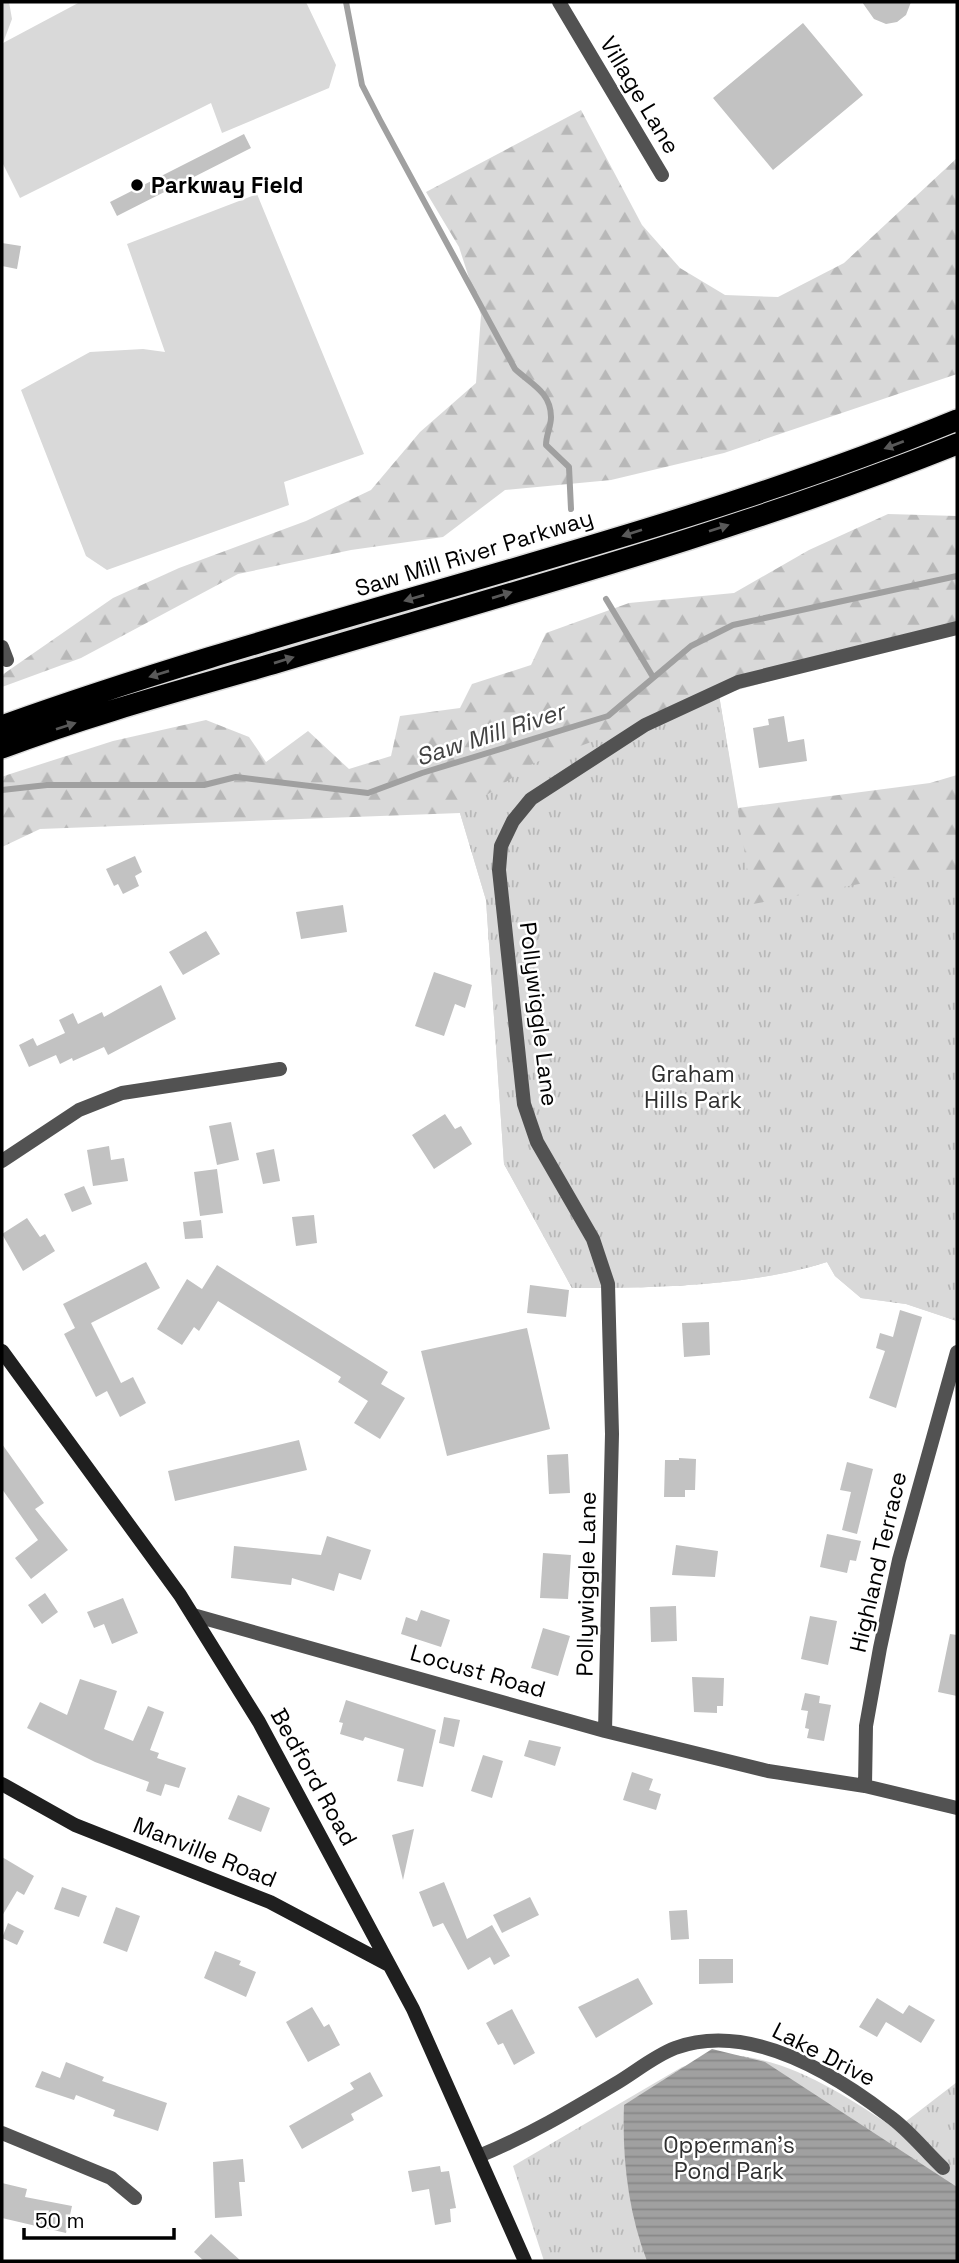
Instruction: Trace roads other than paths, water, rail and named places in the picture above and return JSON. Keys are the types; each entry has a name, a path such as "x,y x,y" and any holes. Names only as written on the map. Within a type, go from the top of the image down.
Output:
{"highway":[{"name":"Saw Mill River Parkway","path":"2,724 659,524 799,479 957,420"},
{"name":"Saw Mill River Parkway","path":"2,748 114,711 605,565 813,498 957,444"}],"main road":[{"name":"Bedford Road","path":"2,1351 193,1615 259,1722 391,1965 525,2261"},
{"name":"Manville Road","path":"2,1784 75,1825 261,1898 391,1965"}],"street":[{"name":"Village Lane","path":"559,2 662,175"},
{"name":"Pollywiggle Lane","path":"605,1731 612,1434 608,1284 593,1239 537,1142 524,1104 499,870 501,846 513,821 531,799 645,725 738,682 957,628"},
{"path":"2,1161 79,1110 122,1093 280,1069"},
{"name":"Highland Terrace","path":"865,1786 866,1726 899,1560 957,1352"},
{"name":"Locust Road","path":"193,1615 605,1731 768,1771 865,1786 957,1808"},
{"name":"Lake Drive","path":"479,2156 533,2134 674,2048 723,2039 757,2045 801,2063 850,2089 891,2117 943,2168"},
{"path":"2,2133 111,2178 135,2198"}],"waterway":[{"path":"346,2 362,85 515,369 539,389 548,401 551,417 546,445 569,467 571,509"},
{"name":"Saw Mill River","path":"2,790 47,785 204,785 236,777 368,793 422,773 608,716 691,646 733,625 957,576"},
{"path":"606,599 653,677"}],"place":[{"name":"Parkway Field","path":"137,185"}],"park label":[{"name":"Graham Hills Park","path":"693,1087"},
{"name":"Opperman's Pond Park","path":"729,2158"}]}
